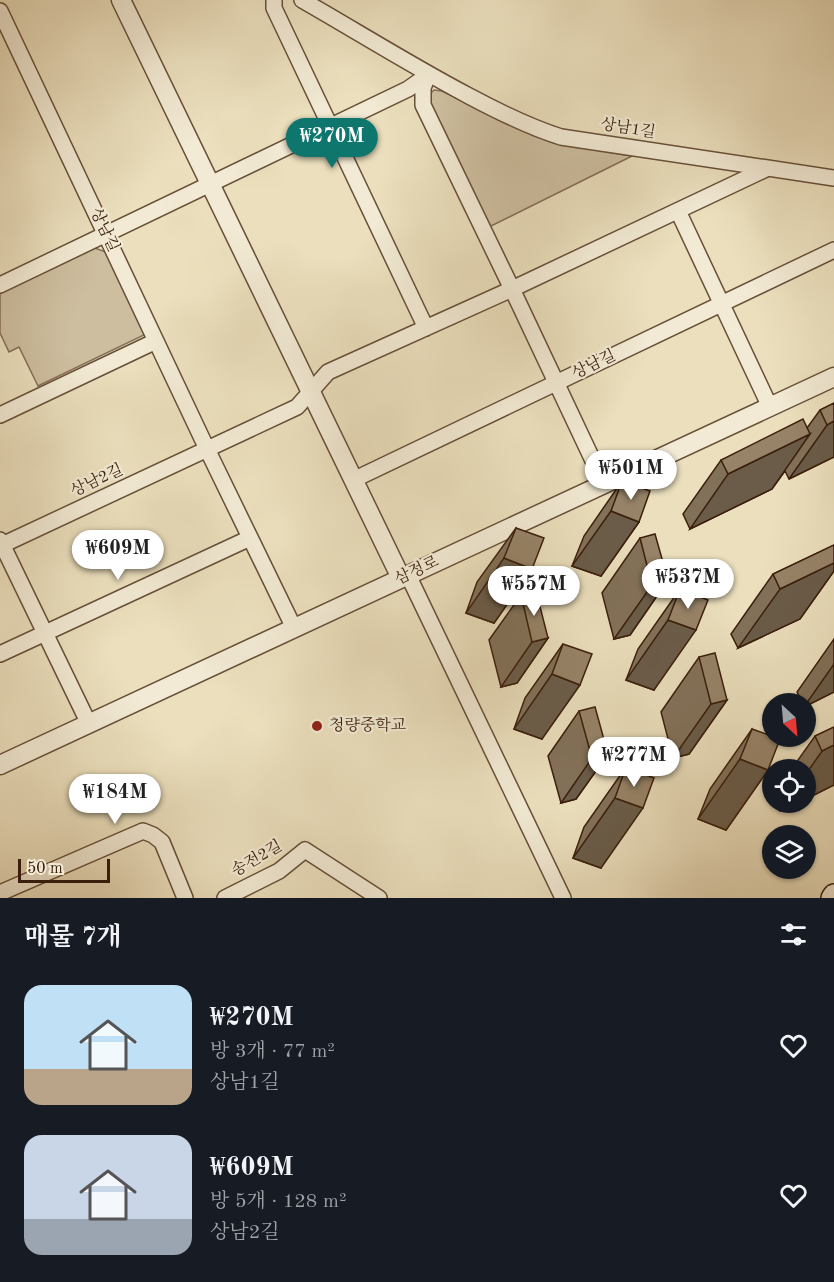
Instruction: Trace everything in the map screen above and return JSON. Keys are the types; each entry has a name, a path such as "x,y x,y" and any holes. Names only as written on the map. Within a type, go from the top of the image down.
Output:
{"street":[{"path":"121,0 310,391 563,898"},
{"path":"274,0 274,8 426,328"},
{"name":"상남1길","path":"302,0 428,75 515,120 561,136 834,178"},
{"name":"상남길","path":"0,11 294,628"},
{"path":"0,285 408,89 428,75"},
{"path":"428,75 423,88 423,105 604,484"},
{"path":"207,449 297,408 328,372 512,289 768,168"},
{"path":"678,211 770,407"},
{"name":"상남길","path":"354,480 834,250"},
{"path":"0,415 156,341"},
{"name":"삼정로","path":"0,765 834,377"},
{"name":"상남2길","path":"89,724 1,544 207,449"},
{"path":"0,654 250,538"},
{"path":"0,892 143,831 162,842 184,898"},
{"name":"송전2길","path":"225,898 279,871 305,850 379,898"}],"shaded area":[{"path":"434,90 442,91 532,135 554,143 632,156 489,227 427,101 428,96"},
{"path":"92,247 106,252 146,334 38,386 19,347 9,352 0,333 0,291"}],"building":[{"path":"834,403 834,421 827,425 820,410"},
{"path":"803,419 810,434 728,474 721,460"},
{"path":"622,481 650,491 639,522 611,511"},
{"path":"516,528 544,538 532,569 504,558"},
{"path":"655,534 668,580 652,585 640,538"},
{"path":"834,545 834,563 780,589 773,574"},
{"path":"680,589 708,600 696,630 668,620"},
{"path":"536,591 548,638 532,642 521,595"},
{"path":"563,644 592,654 580,685 552,674"},
{"path":"715,653 727,700 711,704 699,657"},
{"path":"595,707 608,754 592,758 579,711"},
{"path":"834,727 834,745 822,751 816,736"},
{"path":"752,729 762,733 762,747 777,747 772,759 762,759 762,768 740,759"},
{"path":"626,767 654,778 643,808 615,798"}],"place":[{"name":"청량중학교","path":"317,726"}]}
